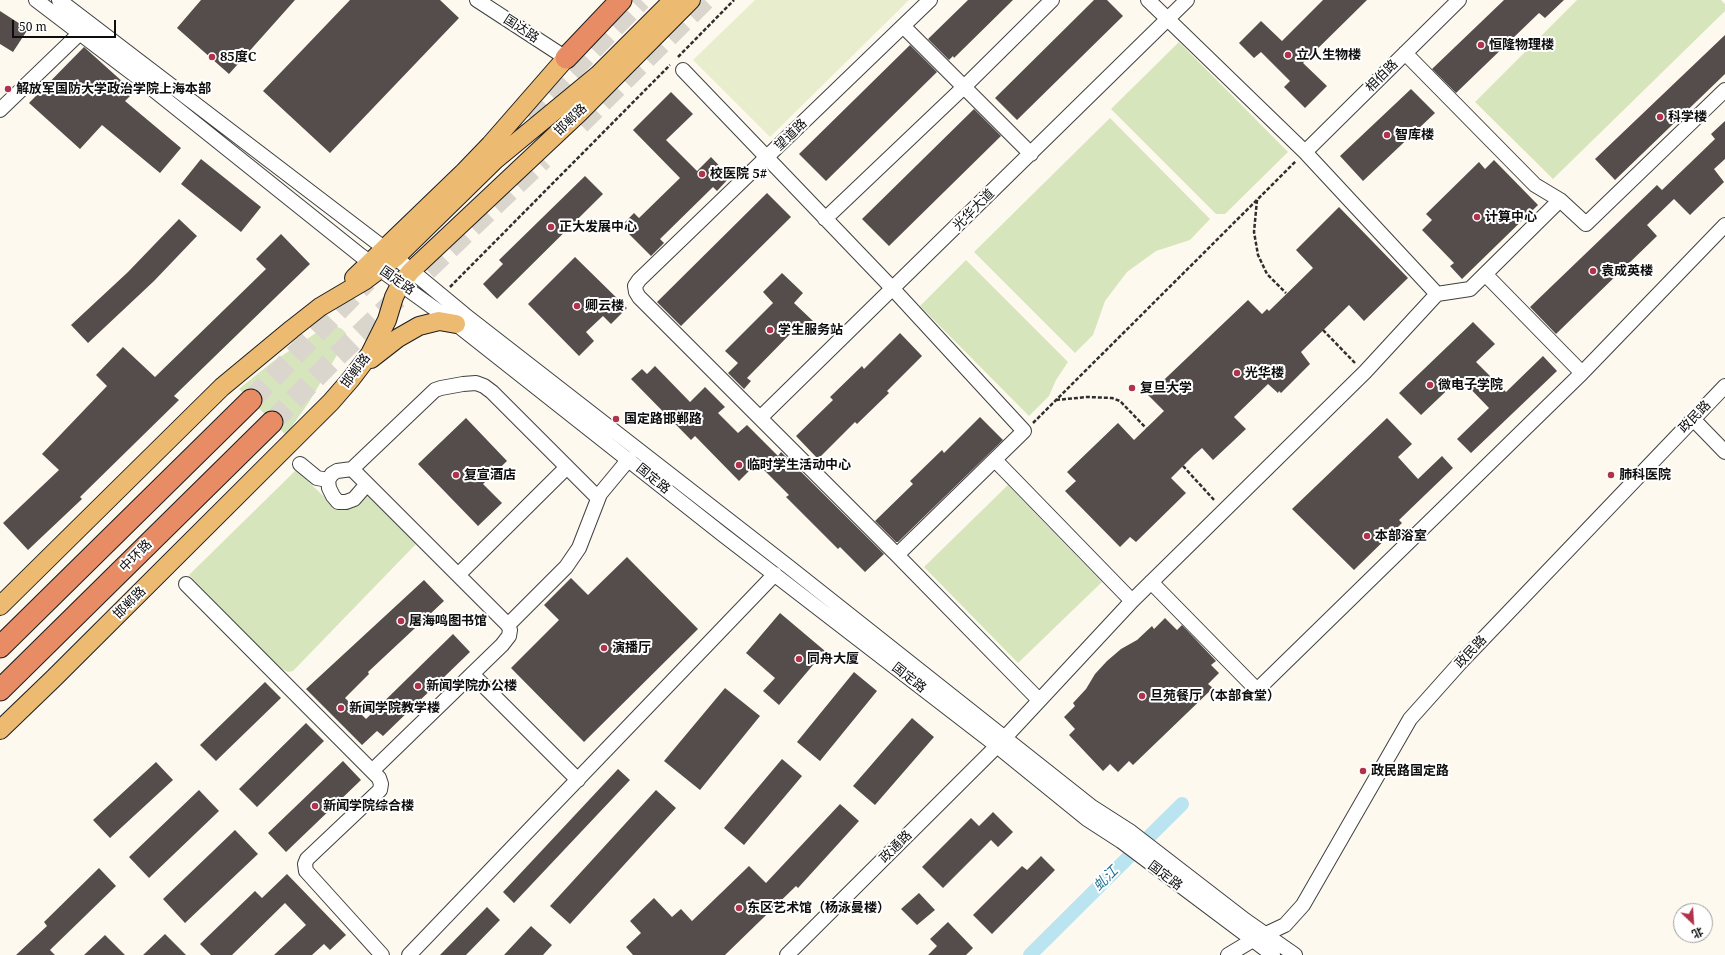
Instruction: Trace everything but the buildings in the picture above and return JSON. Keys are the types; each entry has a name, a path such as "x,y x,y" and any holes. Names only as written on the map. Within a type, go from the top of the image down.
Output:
{"highway":[{"path":"566,58 621,0"},
{"path":"0,647 251,400"},
{"name":"中环路","path":"0,690 272,422"}],"main road":[{"name":"邯郸路","path":"0,606 222,387 292,329 375,266 495,160 598,75 673,0"},
{"name":"邯郸路","path":"0,730 314,419 351,379 370,354 382,332 394,297 406,277 579,113 691,0"},
{"name":"邯郸路","path":"390,253 490,145 566,58"},
{"path":"351,379 374,356 407,332 419,326 440,321 456,324"}],"street":[{"name":"国定路","path":"36,0 84,27 390,253 406,277 456,324 775,574 1001,742"},
{"name":"国定路","path":"59,0 84,27 375,266 406,277 441,296 1001,742 1087,819 1126,836 1273,955"},
{"name":"国达路","path":"477,0 566,58"},
{"name":"望道路","path":"760,418 639,298 635,286 639,280 930,0"},
{"path":"825,219 965,86 1052,0"},
{"path":"1148,0 1305,152 1437,294 1470,289 1560,200"},
{"name":"光华大道","path":"760,418 1187,0"},
{"name":"相伯路","path":"1305,152 1459,0"},
{"path":"903,26 965,86 1031,154"},
{"path":"0,110 84,27"},
{"path":"1405,53 1535,185 1560,200 1586,224 1725,90"},
{"path":"683,70 893,289 1024,431 897,555"},
{"path":"1151,582 1257,690 1582,373 1725,225"},
{"path":"1485,274 1582,373"},
{"name":"政通路","path":"787,955 1001,742 1132,601 1365,372 1437,294"},
{"path":"367,484 354,498 346,502 338,502 329,488 328,480 332,474 337,471 352,469 435,390 463,384 476,383 492,392 598,498"},
{"name":"政民路","path":"1228,955 1253,940 1285,925 1303,905 1410,719 1460,663 1725,386"},
{"path":"760,418 1039,700"},
{"path":"1693,419 1725,452"},
{"path":"508,625 570,561 579,548 598,498 612,478 629,459"},
{"path":"995,460 1132,601"},
{"path":"300,464 316,478 328,480"},
{"path":"458,575 567,467"},
{"path":"352,469 508,625 510,630 509,636 502,646 373,770"},
{"path":"409,955 775,574"},
{"path":"186,584 373,770 382,784 380,790 307,859 305,864 306,871 382,955"},
{"path":"472,674 578,780"},
{"name":"国定路","path":"1157,861 1267,934 1295,955"}],"path":[{"path":"441,296 734,0"},
{"path":"1024,431 1305,152"},
{"path":"1257,200 1254,232 1258,255 1268,274 1286,294"},
{"path":"1323,330 1365,372"},
{"path":"1055,400 1087,397 1112,398 1120,401 1146,428"},
{"path":"1184,466 1224,511"}],"green space":[{"path":"755,0 909,0 770,137 693,60"},
{"path":"1577,0 1721,0 1725,4 1725,11 1553,179 1475,102"},
{"path":"1179,42 1288,152 1225,214 1216,214 1111,109"},
{"path":"1110,118 1210,219 1190,240 1156,251 1127,272 1105,301 1093,335 1075,353 974,252"},
{"path":"966,260 1068,362 1056,380 1049,396 1029,416 920,306"},
{"path":"333,325 342,329 346,333 346,340 309,402 286,435 239,389 271,363 325,327"},
{"path":"296,470 335,507 340,509 353,507 367,494 416,544 293,671 288,672 280,668 189,575"},
{"path":"1008,485 1102,582 1018,663 924,567"}],"waterway":[{"name":"虬江","path":"1030,955 1182,804"}],"tunnel":[{"path":"506,138 641,0"},
{"path":"580,124 705,0"},
{"path":"272,422 334,359 543,159"},
{"path":"251,400 367,281"}],"place":[{"name":"恒隆物理楼","path":"1481,45"},
{"name":"立人生物楼","path":"1288,55"},
{"name":"85度C","path":"212,57"},
{"name":"解放军国防大学政治学院上海本部","path":"8,89"},
{"name":"科学楼","path":"1660,117"},
{"name":"智库楼","path":"1387,135"},
{"name":"校医院 5#","path":"702,174"},
{"name":"计算中心","path":"1477,217"},
{"name":"正大发展中心","path":"551,227"},
{"name":"袁成英楼","path":"1593,271"},
{"name":"卿云楼","path":"577,306"},
{"name":"学生服务站","path":"770,330"},
{"name":"光华楼","path":"1237,373"},
{"name":"微电子学院","path":"1430,385"},
{"name":"复旦大学","path":"1132,388"},
{"name":"国定路邯郸路","path":"616,419"},
{"name":"临时学生活动中心","path":"739,465"},
{"name":"复宣酒店","path":"456,475"},
{"name":"肺科医院","path":"1611,475"},
{"name":"本部浴室","path":"1367,536"},
{"name":"屠海鸣图书馆","path":"401,621"},
{"name":"演播厅","path":"604,648"},
{"name":"同舟大厦","path":"799,659"},
{"name":"新闻学院办公楼","path":"418,686"},
{"name":"旦苑餐厅（本部食堂）","path":"1142,696"},
{"name":"新闻学院教学楼","path":"341,708"},
{"name":"政民路国定路","path":"1363,771"},
{"name":"新闻学院综合楼","path":"315,806"},
{"name":"东区艺术馆（杨泳曼楼）","path":"739,908"}]}
